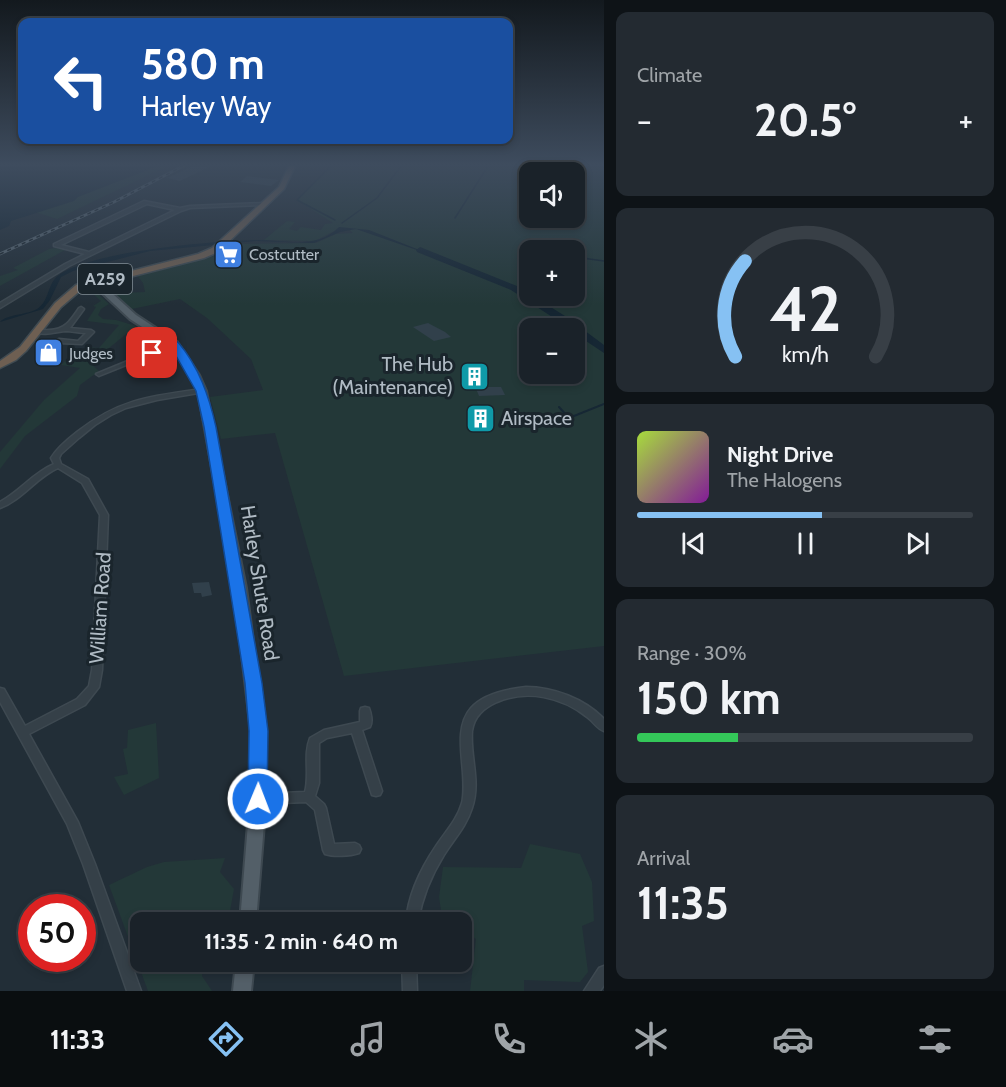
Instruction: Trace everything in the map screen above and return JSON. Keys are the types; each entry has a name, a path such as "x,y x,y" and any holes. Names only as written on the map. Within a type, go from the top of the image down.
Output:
{"highway":[{"name":"A259","path":"0,364 21,351 69,294 84,285 106,285 201,256 223,242 255,212"}],"main road":[{"name":"Harley Shute Road","path":"84,285 98,287 106,285 133,317 174,344 195,375 202,391 240,588 254,683 258,731 258,799 249,912"},
{"path":"242,991 244,972"}],"street":[{"path":"90,254 56,245 125,212"},
{"path":"0,306 50,274 174,212"},
{"path":"67,330 81,309"},
{"path":"38,332 60,333 67,330 91,332 80,343 59,341"},
{"path":"99,374 174,344"},
{"path":"0,505 19,494 44,470 58,465 55,458 58,453 83,428 102,414 142,400 202,391"},
{"name":"William Road","path":"23,732 81,702 94,687 97,670 104,515 85,481 58,465"},
{"path":"413,912 423,883 441,850 461,822 468,804 471,783 466,751 466,730 474,713 490,699 512,692 538,691 565,698 584,709 604,728"},
{"path":"0,692 76,832 134,991"},
{"path":"309,797 316,782 311,752 314,741 324,734 366,724 365,711"},
{"path":"356,728 376,791"},
{"path":"258,799 309,797 320,808 329,850 355,849"},
{"path":"409,972 410,991"},
{"path":"591,991 604,973"}],"green space":[{"path":"36,212 71,212 57,219"},
{"path":"316,212 519,212 519,228 585,228 585,212 604,212 604,646 344,676 275,433 221,439 210,397 263,390 251,359 207,318 180,299 127,310 108,294 114,289 120,293 145,292 143,283 136,274 211,256 225,258 238,253 229,248 236,247 233,244 316,243 336,234 353,233 347,228 340,228 315,241 264,240 287,221 295,222 289,229 297,231 301,227 321,230 325,224 333,223"},
{"path":"49,249 65,250 0,286 0,276 18,270 13,268"},
{"path":"90,291 95,291 109,304 101,309 98,315 103,319 136,326 109,348 112,350 90,363 99,371 80,385 77,396 25,436 0,469 0,452 44,400 80,368 61,365 67,359 75,360 87,347 99,348 119,325 87,321 96,307 93,306 101,301"},
{"path":"156,723 159,778 124,795 114,777 128,774 123,749 127,748 128,730"},
{"path":"530,844 580,854 592,882 594,921 582,926 588,972 580,982 524,980 524,991 470,991 476,939 472,936 472,912 441,912 439,897 443,867 521,868"},
{"path":"225,858 220,872 234,889 230,912 130,912 130,942 109,885 147,867 164,862"},
{"path":"141,972 203,972 202,976 212,991 148,991"}],"water":[{"path":"0,212 39,212 11,221 9,226 0,230"},
{"path":"339,227 369,230 437,257 356,229 340,232 314,243 256,241 150,251 73,271 61,277 43,309 0,322 7,317 37,309 44,301 55,278 75,267 98,260 154,249 212,243 256,240 311,241 321,239"}],"building":[{"path":"428,323 451,337 434,341 413,327"},
{"path":"470,374 480,374 485,387 501,387 505,395 479,396"},
{"name":"Airspace","path":"469,409 485,409 491,427 475,427"},
{"path":"209,582 212,595 202,597 201,593 194,593 192,583"}],"waterway":[{"path":"320,212 335,220"},
{"path":"342,223 357,212"},
{"path":"455,218 459,212"},
{"path":"420,250 514,288 561,318 604,350"},
{"path":"585,258 604,261"},
{"path":"559,407 569,418 604,404"}],"railway":[{"path":"0,254 92,212"}],"place":[{"name":"Costcutter","path":"228,254"},
{"name":"Judges","path":"48,353"},
{"name":"The Hub (Maintenance)","path":"474,376"},
{"name":"Airspace","path":"480,418"}],"route":[{"path":"152,353 174,344 195,375 202,391 240,588 254,683 258,731 258,799"}]}
